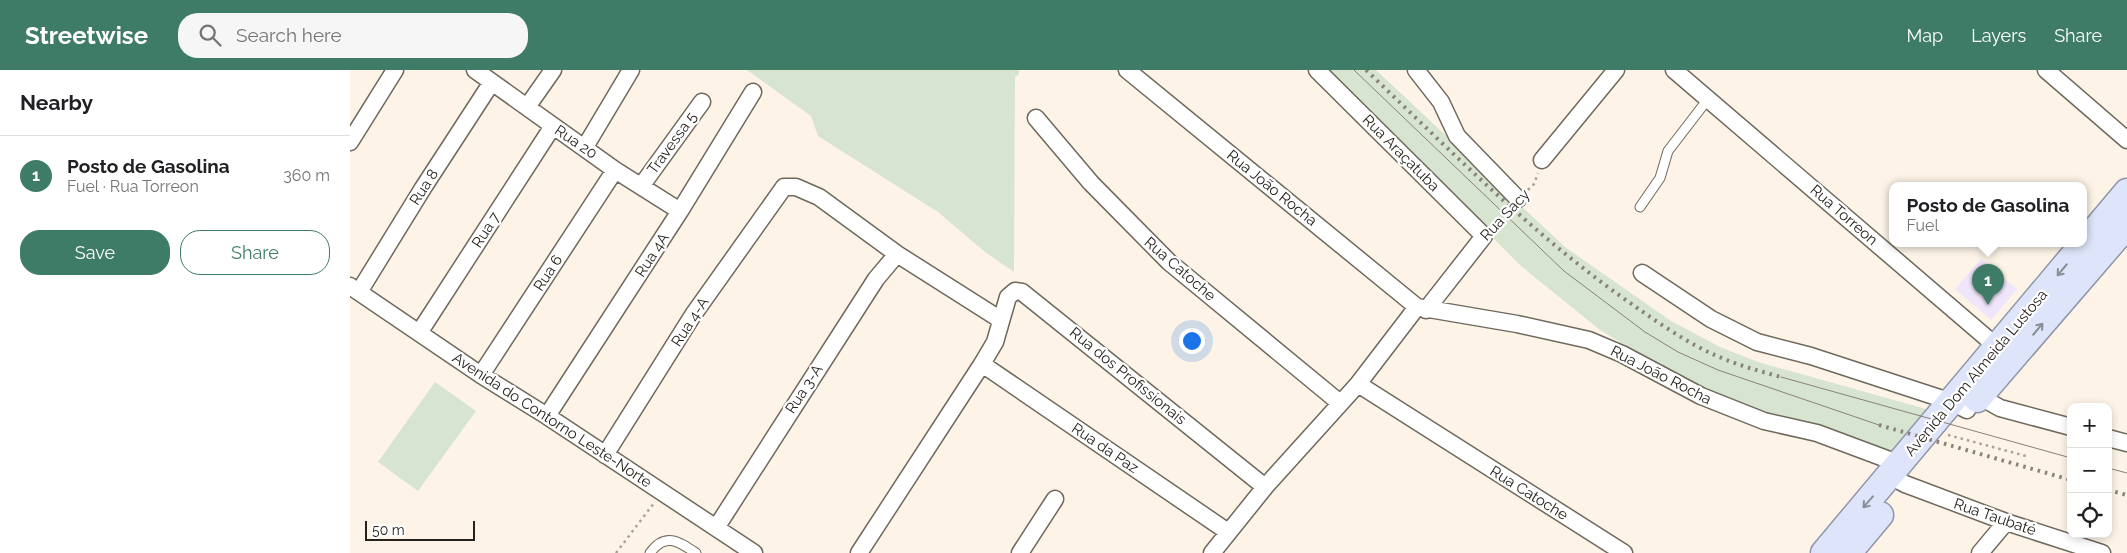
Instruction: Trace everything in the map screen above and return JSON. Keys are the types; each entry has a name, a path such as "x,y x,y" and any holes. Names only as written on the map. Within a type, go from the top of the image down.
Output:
{"main road":[{"name":"Avenida Dom Almeida Lustosa","path":"2087,245 2127,192"},
{"name":"Avenida Dom Almeida Lustosa","path":"1824,553 1898,475 2005,355 2127,226"},
{"name":"Avenida Dom Almeida Lustosa","path":"2005,355 2086,247"},
{"name":"Avenida Dom Almeida Lustosa","path":"1848,553 1898,475 1946,435 1966,399"}],"street":[{"path":"350,142 396,70"},
{"name":"Rua 20","path":"475,70 616,170 680,211"},
{"path":"527,107 553,70"},
{"path":"585,147 631,70"},
{"name":"Rua João Rocha","path":"1127,70 1421,308 1517,324 1589,340 1622,354 1701,396 1764,422 1817,433 1898,475"},
{"name":"Rua Araçatuba","path":"1317,70 1484,236"},
{"path":"1416,70 1441,102 1457,136 1518,199"},
{"path":"1542,160 1616,70"},
{"name":"Rua Torreon","path":"1674,70 2005,355"},
{"path":"2046,70 2127,140"},
{"name":"Rua 8","path":"354,289 492,82"},
{"name":"Rua 4A","path":"547,416 680,211 753,92"},
{"name":"Travessa 5","path":"642,185 702,102"},
{"name":"Rua Catoche","path":"1036,118 1091,183 1169,262 1340,403"},
{"name":"Rua 7","path":"419,333 553,126"},
{"name":"Rua 6","path":"481,376 616,170"},
{"name":"Rua 4-A","path":"605,455 693,316 779,191 788,186 796,187 819,197 897,254"},
{"name":"Rua Sacy","path":"1421,308 1484,236"},
{"path":"897,254 1001,320"},
{"name":"Rua 3-A","path":"716,528 871,287 897,254"},
{"path":"1642,273 1711,319 1756,342 2067,427"},
{"name":"Avenida do Contorno Leste-Norte","path":"354,289 481,376 547,416 754,553"},
{"name":"Rua dos Profissionais","path":"859,553 982,364 995,342 1008,297 1015,291 1022,292 1265,487"},
{"path":"1212,553 1265,487 1358,384 1421,308"},
{"name":"Rua da Paz","path":"982,364 1228,532"},
{"name":"Rua Catoche","path":"1358,384 1624,553"},
{"path":"2112,439 2127,443"},
{"name":"Rua Taubaté","path":"1898,475 2006,522 2102,553"},
{"path":"1020,553 1055,500"},
{"path":"1980,553 2006,522"}],"lane":[{"path":"1640,207 1660,178 1668,151 1708,98"},
{"path":"650,553 658,543 665,540 683,544 696,553"}],"path":[{"name":"Rua Sacy","path":"1484,236 1534,184 1542,160"},
{"path":"1946,435 2026,456"},
{"path":"616,553 662,492"}],"shaded area":[{"path":"1981,259 2017,289 1991,320 1955,289"}],"green space":[{"path":"747,70 1019,70 1019,74 1015,77 1014,272 985,252 938,212 818,136 811,116"},
{"path":"1325,70 1376,70 1565,247 1671,321 1720,347 1758,362 1926,409 1892,452 1757,410 1722,397 1647,358 1600,330 1521,266"},
{"path":"435,382 476,411 418,491 378,462"}],"tram line":[{"path":"1354,70 1564,271 1645,332 1678,352 1718,370 1879,425"},
{"path":"1781,377 2067,457"},
{"path":"2112,469 2127,473"}],"railway":[{"path":"1366,70 1495,193 1597,279 1653,319 1695,345 1732,362 1781,377"},
{"path":"1879,425 2067,479"},
{"path":"2112,491 2127,495"}],"place":[{"name":"Posto de Gasolina","path":"1988,305"}]}
